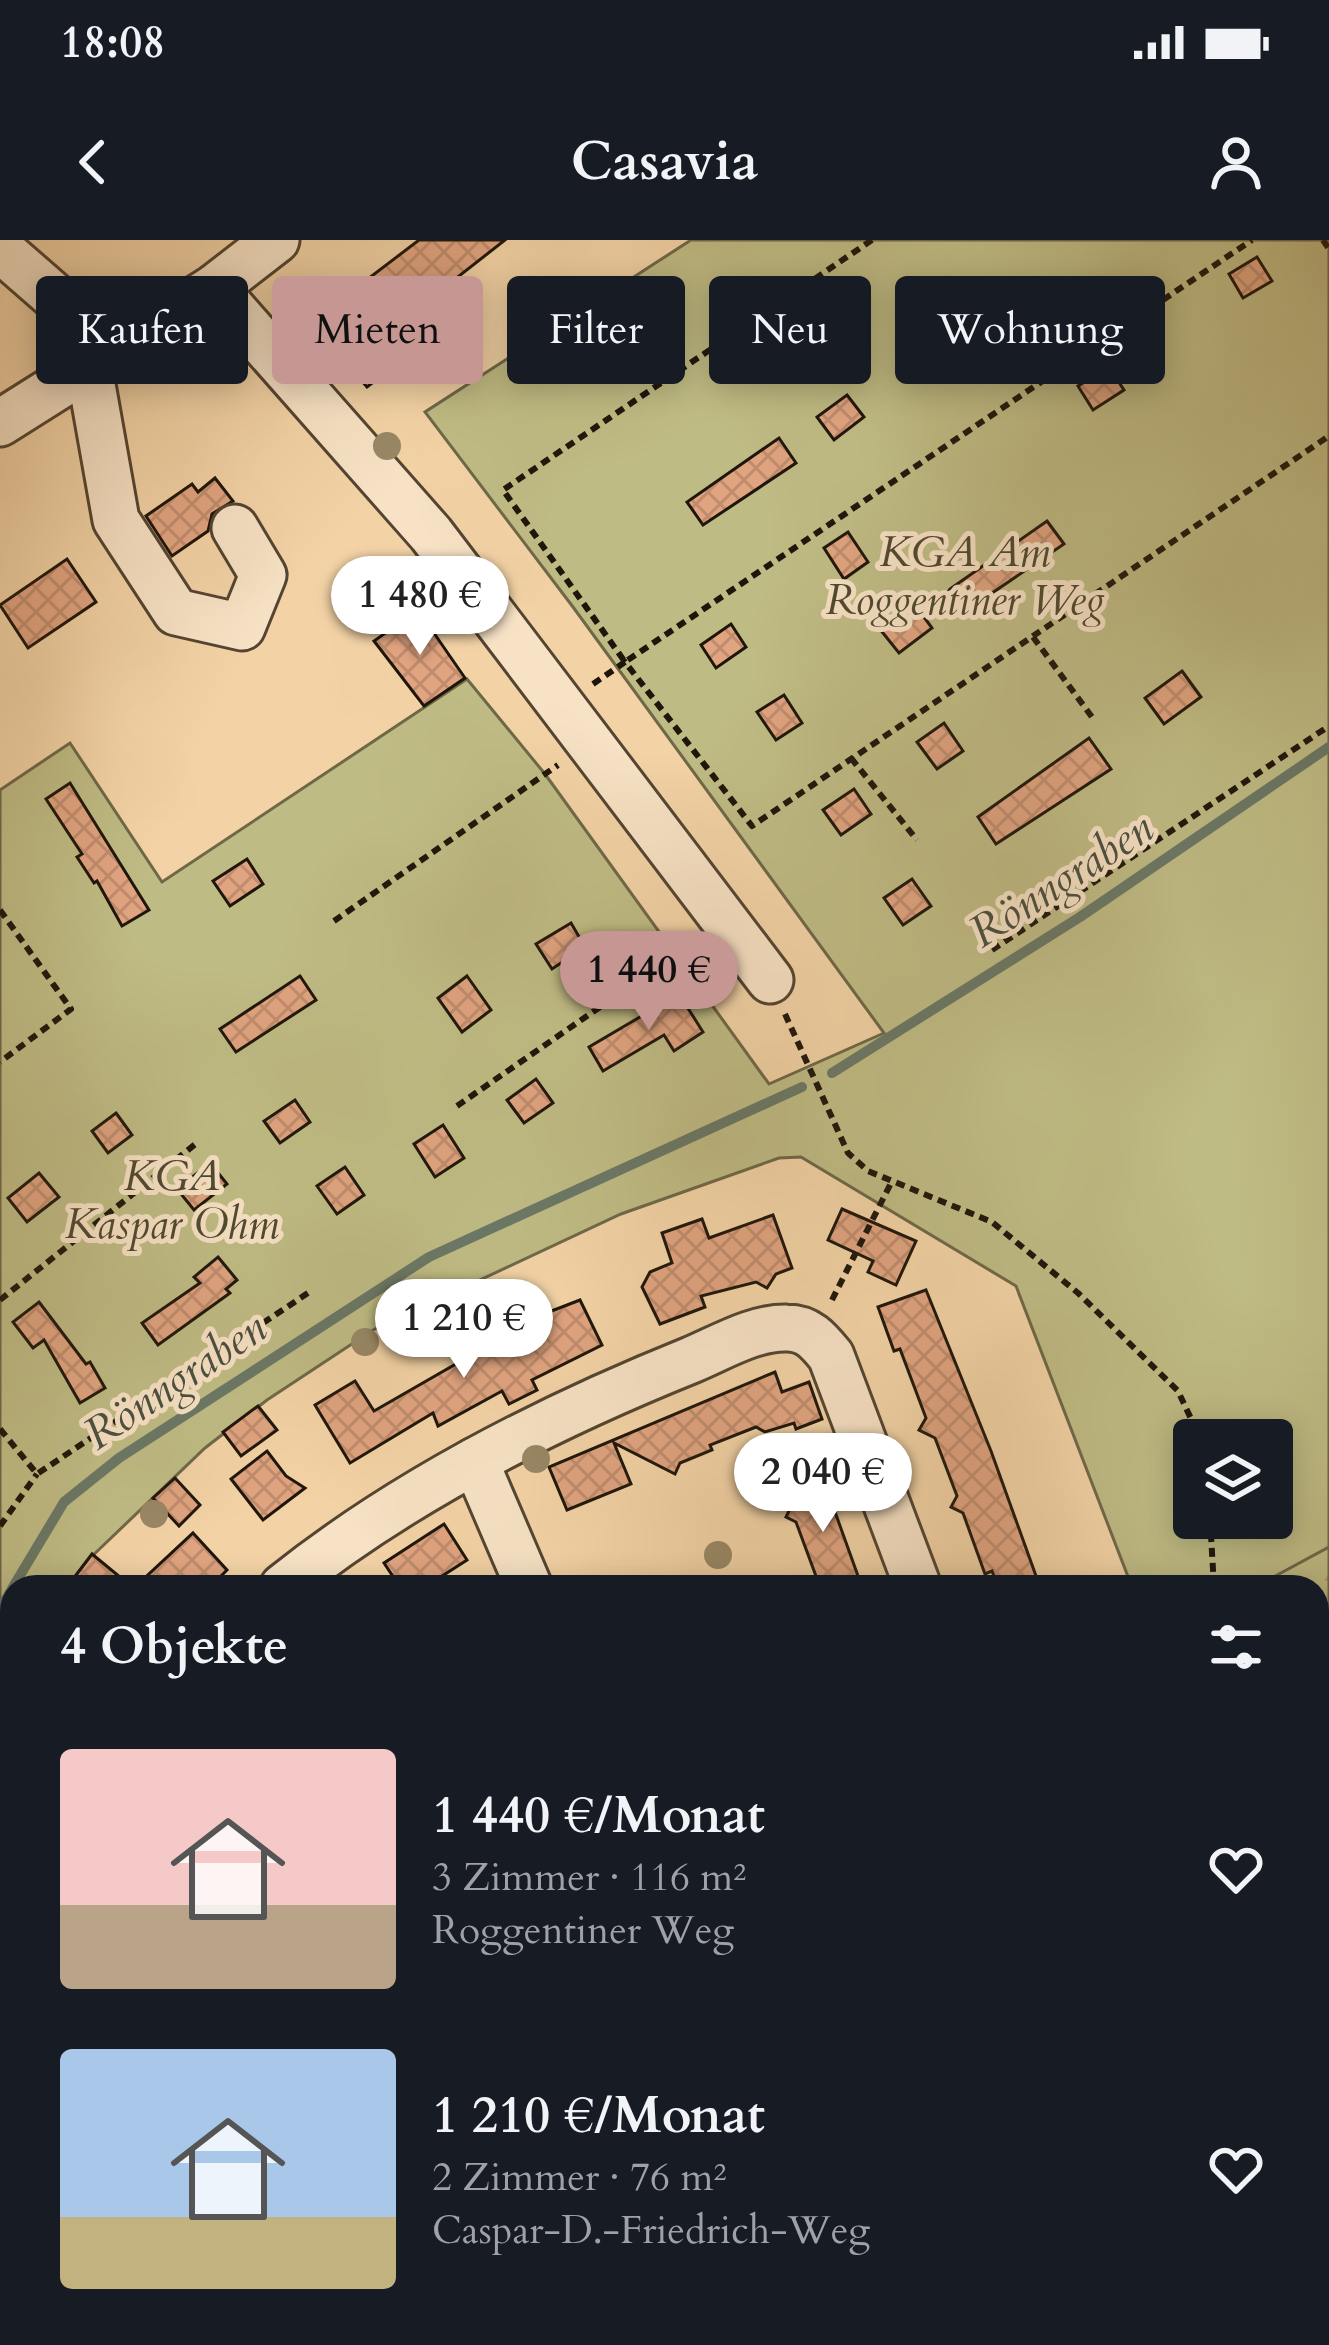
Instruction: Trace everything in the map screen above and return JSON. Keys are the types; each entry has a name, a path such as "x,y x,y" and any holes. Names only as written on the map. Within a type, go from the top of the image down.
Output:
{"street":[{"path":"230,276 276,240"},
{"path":"0,249 36,287"},
{"path":"248,327 430,534 770,980"},
{"path":"0,423 63,384"},
{"path":"105,384 116,520 176,612 242,627 263,575 236,528"},
{"path":"298,1575 342,1540 475,1461 609,1393 760,1332 789,1328 814,1335 831,1356 914,1575"},
{"path":"475,1461 524,1575"}],"path":[{"path":"872,240 503,490 625,662 752,826 1329,436"},
{"path":"562,706 1252,240"},
{"path":"1323,240 1329,249"},
{"path":"1033,637 1092,717"},
{"path":"992,950 1329,726"},
{"path":"334,921 590,742"},
{"path":"851,758 916,840"},
{"path":"0,910 70,1009 0,1062"},
{"path":"458,1106 725,920"},
{"path":"770,980 848,1153 868,1172 992,1222 1044,1264 1178,1390 1191,1419"},
{"path":"0,1300 199,1142"},
{"path":"814,1335 892,1183"},
{"path":"0,1526 37,1474 308,1294"},
{"path":"0,1429 37,1474"},
{"path":"1211,1539 1213,1575"}],"green space":[{"path":"691,240 1329,240 1329,1575 1127,1575 1016,1286 801,1157 779,1158 621,1214 373,1330 267,1400 205,1448 76,1575 0,1575 0,790 70,743 162,882 467,679 545,774 769,1084 884,1033 425,412 468,384 483,384 483,374 507,359 507,384 685,384 685,276 635,276"},
{"path":"1329,1547 1329,1575 1277,1575"}],"building":[{"path":"419,240 505,240 459,276 372,276"},
{"path":"1257,257 1272,281 1243,298 1229,274"},
{"path":"1120,384 1124,390 1093,410 1078,386"},
{"path":"847,395 864,417 834,440 817,417"},
{"path":"779,438 796,463 703,525 687,502"},
{"path":"215,478 233,501 212,514 208,531 172,556 146,516 192,484 198,492"},
{"path":"1047,521 1064,544 960,615 946,595 950,589"},
{"path":"848,532 868,562 844,579 824,548"},
{"path":"67,559 96,602 28,648 0,605"},
{"path":"913,602 932,628 899,653 879,628"},
{"path":"418,610 465,678 424,706 374,641"},
{"path":"731,624 746,647 716,668 701,645"},
{"path":"1182,671 1201,697 1164,724 1145,698"},
{"path":"784,695 802,723 776,740 757,712"},
{"path":"944,723 963,751 937,769 917,742"},
{"path":"1089,738 1111,769 996,844 978,817"},
{"path":"70,783 149,910 122,926 46,799"},
{"path":"854,789 871,814 841,835 823,810"},
{"path":"247,859 263,884 230,906 213,881"},
{"path":"912,879 931,906 903,925 884,898"},
{"path":"571,923 585,947 552,969 536,944"},
{"path":"300,976 316,1000 236,1052 220,1029"},
{"path":"467,976 491,1010 462,1032 438,998"},
{"path":"679,994 703,1032 674,1051 664,1035 603,1071 589,1047"},
{"path":"536,1079 553,1103 524,1123 507,1100"},
{"path":"295,1100 310,1122 280,1143 264,1121"},
{"path":"116,1113 132,1135 108,1153 92,1131"},
{"path":"443,1125 464,1158 435,1177 414,1144"},
{"path":"210,1163 227,1184 194,1210 177,1189"},
{"path":"345,1167 364,1195 337,1214 317,1186"},
{"path":"39,1173 59,1197 27,1222 8,1198"},
{"path":"842,1209 916,1241 896,1285 868,1272 873,1261 828,1240"},
{"path":"773,1215 792,1268 776,1274 767,1288 756,1282 701,1296 705,1307 660,1324 642,1287 650,1272 672,1263 662,1233 702,1219 709,1238"},
{"path":"218,1257 237,1280 226,1289 230,1293 158,1345 142,1323 200,1283 194,1277"},
{"path":"926,1290 1036,1575 985,1574 963,1513 951,1507 957,1496 935,1438 919,1430 926,1418 878,1307"},
{"path":"580,1300 602,1345 532,1380 537,1390 509,1404 502,1391 438,1426 433,1413 350,1463 315,1405 355,1381 374,1411 461,1361 459,1358 530,1324 528,1320"},
{"path":"39,1302 86,1364 90,1362 105,1388 80,1403 44,1340 33,1348 13,1322"},
{"path":"775,1372 782,1392 809,1382 822,1419 796,1429 794,1423 765,1432 756,1427 710,1445 712,1450 680,1463 675,1474 614,1443 631,1484 567,1510 549,1467"},
{"path":"258,1406 277,1430 241,1456 223,1432"},
{"path":"267,1451 286,1476 305,1488 263,1520 231,1479"},
{"path":"821,1473 858,1575 816,1575 796,1522 786,1517 800,1497 795,1483"},
{"path":"175,1478 200,1505 179,1526 153,1498"},
{"path":"444,1524 467,1560 444,1575 392,1575 384,1563"},
{"path":"193,1533 227,1570 222,1575 148,1575"},
{"path":"92,1554 117,1575 76,1575"}],"waterway":[{"name":"Rönngraben","path":"832,1073 1080,917 1329,747"},
{"name":"Rönngraben","path":"20,1575 64,1502 119,1458 429,1257 802,1087"}],"park label":[{"name":"KGA Am Roggentiner Weg","path":"965,576"},
{"name":"KGA Kaspar Ohm","path":"172,1200"}]}
